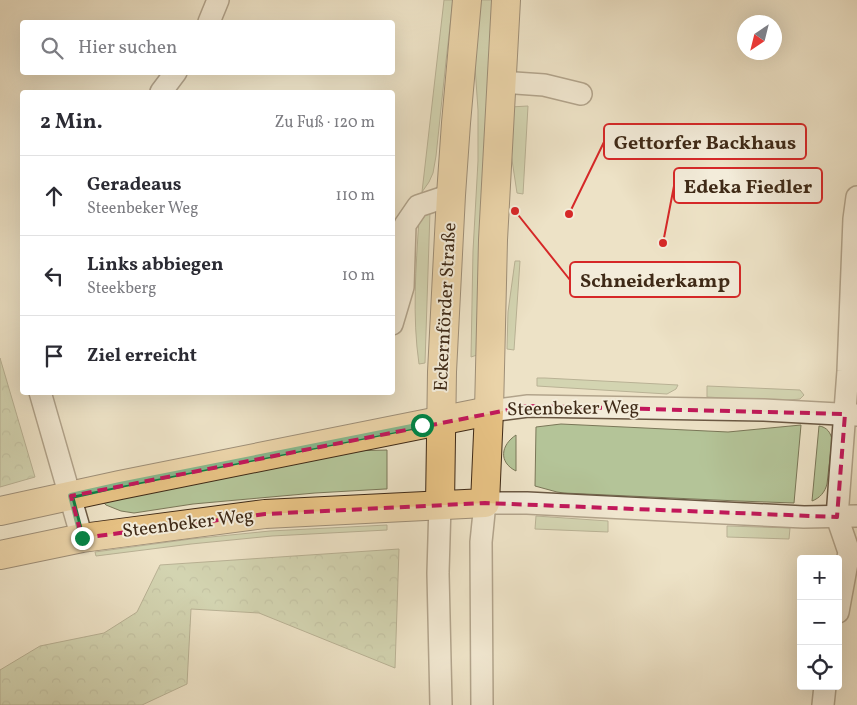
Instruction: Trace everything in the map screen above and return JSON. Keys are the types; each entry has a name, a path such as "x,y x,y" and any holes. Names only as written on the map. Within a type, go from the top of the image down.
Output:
{"main road":[{"name":"Eckernförder Straße","path":"440,504 442,372 451,195 467,0"},
{"path":"485,503 493,240 506,0"},
{"name":"Steenbeker Weg","path":"0,511 489,411"},
{"name":"Steenbeker Weg","path":"0,555 82,538 265,514 485,503"}],"street":[{"path":"210,20 218,0"},
{"path":"162,90 174,75"},
{"path":"501,82 544,85 581,94"},
{"path":"395,313 402,287 405,225 418,206 451,195"},
{"path":"840,600 849,552 847,516 851,414 848,370 854,219 857,197"},
{"path":"41,395 82,538"},
{"name":"Steenbeker Weg","path":"489,411 528,406 754,410 851,414"},
{"path":"482,705 481,542 485,503"},
{"name":"Steenbeker Weg","path":"485,503 527,503 746,514 847,516"},
{"name":"Eckernförder Straße","path":"440,504 438,573 441,705"},
{"path":"823,705 825,690"}],"highlighted area":[{"path":"528,406 845,414 837,517 485,503 265,514 82,538 71,496"}],"green space":[{"path":"444,0 453,0 436,156 433,173 422,192"},
{"path":"478,0 492,0 477,355 471,357 473,251 478,161 478,110 474,52"},
{"path":"528,106 523,194 517,193 509,140 510,107"},
{"path":"430,211 425,363 419,364 415,310 419,219"},
{"path":"515,261 520,261 514,350 507,349 508,312"},
{"path":"0,358 35,477 0,487"},
{"path":"537,378 678,385 676,389 667,394 537,386"},
{"path":"707,386 800,390 804,395 800,399 778,401 707,397"},
{"path":"561,424 728,432 801,425 794,503 564,493 535,486 536,427"},
{"path":"819,426 828,431 832,440 827,484 820,496 812,501"},
{"path":"516,435 516,471 506,463 504,453 507,444"},
{"path":"387,450 387,489 315,493 193,504 134,513 121,511 104,503 105,501 348,451"},
{"path":"536,516 608,521 608,532 535,529"},
{"path":"387,525 387,530 272,536 96,556 95,552 270,531"},
{"path":"727,526 790,528 789,539 727,537"},
{"path":"399,549 395,668 259,613 191,609 187,684 142,705 0,705 0,670 40,646 104,633 137,612 160,565"}],"place":[{"name":"Schneiderkamp","path":"515,211"},
{"name":"Gettorfer Backhaus","path":"569,214"},
{"name":"Edeka Fiedler","path":"663,243"}],"route":[{"path":"82,538 71,496 422,425"}]}
